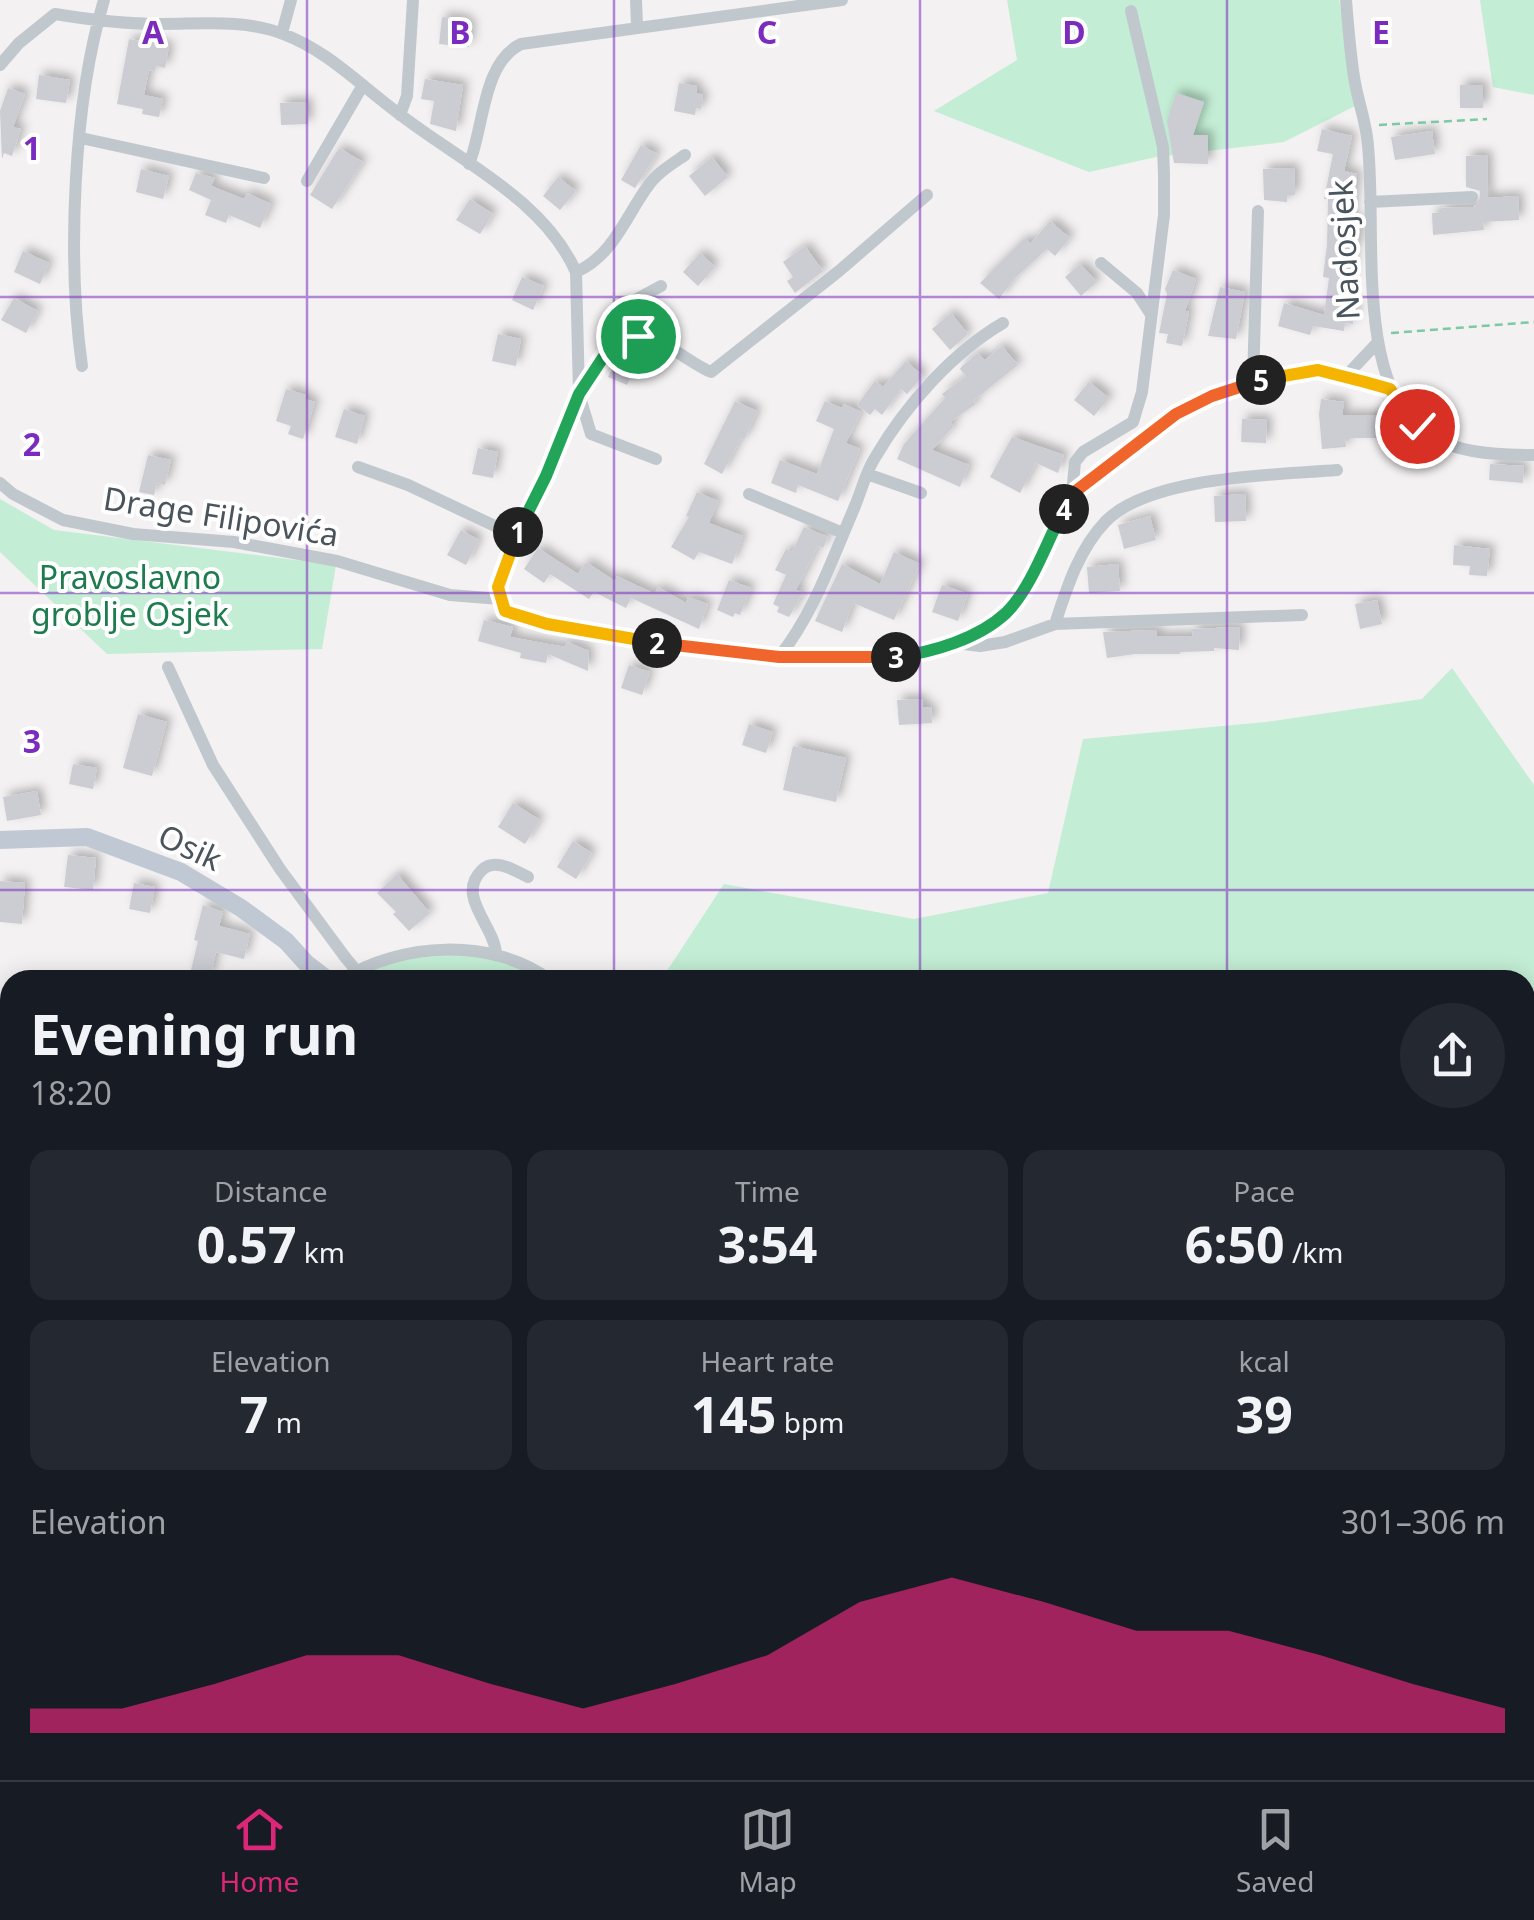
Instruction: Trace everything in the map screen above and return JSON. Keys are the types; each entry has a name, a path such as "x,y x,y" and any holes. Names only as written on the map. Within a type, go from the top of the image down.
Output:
{"main road":[{"name":"Osik","path":"0,840 87,837 182,872 286,941 314,970"}],"street":[{"path":"82,366 73,292 81,138 104,0"},
{"path":"282,33 292,0"},
{"path":"400,115 407,96 413,0"},
{"path":"636,0 637,26"},
{"path":"469,164 481,131 486,93 513,48 521,44 842,0"},
{"name":"Nadosjek","path":"1346,0 1364,126 1377,338 1390,389 1417,426 1440,440 1489,455 1534,455"},
{"path":"0,65 56,7 98,20 221,24 282,33 322,54 511,193 543,224 576,272 579,394 590,434 656,459"},
{"name":"Drage Filipovića","path":"0,483 62,520 134,534 234,542 337,561 450,595 500,600 505,611 547,624 698,649 779,657 888,659 956,643 1006,613 1028,582 1072,494 1075,462 1083,452 1133,422 1142,392 1164,215 1163,147 1131,11"},
{"path":"306,181 363,85"},
{"path":"81,138 264,178"},
{"path":"576,272 617,237 656,176 684,154"},
{"path":"614,341 624,336 652,339 712,372 840,271 927,194"},
{"path":"1370,202 1472,197"},
{"path":"1254,382 1258,211"},
{"path":"1101,263 1137,293 1150,313"},
{"path":"500,600 498,587 516,536 546,476 579,394 637,299 662,286"},
{"path":"779,657 795,638 875,456 922,393 976,338 1002,323"},
{"path":"1345,377 1377,338"},
{"name":"Drage Filipovića","path":"1072,494 1176,414 1254,382 1318,370 1390,389"},
{"path":"358,467 516,536"},
{"path":"1055,624 1082,552 1106,521 1144,495 1234,478 1337,470"},
{"path":"867,474 921,493"},
{"path":"749,494 842,532"},
{"name":"Drage Filipovića","path":"956,643 980,646 1005,642 1055,624 1302,615"},
{"path":"168,667 213,766 280,869 356,970"},
{"path":"496,954 496,942 474,904 474,885 481,870 494,865 507,866 528,877"},
{"path":"356,970 413,953 496,954 528,963 537,970"}],"path":[{"path":"1364,126 1487,119"},
{"path":"1377,338 1534,322"}],"green space":[{"path":"1007,0 1339,0 1357,105 1284,142 1156,157 1089,172 934,111 1017,60"},
{"path":"1480,0 1534,0 1534,95 1493,87"},
{"name":"Pravoslavno groblje Osjek","path":"0,499 54,530 336,565 322,649 107,654 0,552"},
{"path":"1452,668 1534,785 1534,970 668,970 724,884 914,919 1048,893 1083,739 1266,722 1422,699"},
{"path":"413,953 496,954 529,970 364,970 362,967"}],"building":[{"path":"442,17 465,19 465,23 471,24 469,47 439,44"},
{"path":"129,39 169,46 165,68 156,66 155,71 149,70 144,95 163,99 159,117 117,104"},
{"path":"39,75 70,80 66,103 36,99"},
{"path":"425,79 463,85 456,131 430,124 434,101 421,99"},
{"path":"679,83 697,86 696,93 703,95 701,109 696,108 695,115 674,111"},
{"path":"1460,85 1483,85 1483,108 1460,108"},
{"path":"8,88 25,94 13,127 21,129 12,156 4,153 2,159 0,111"},
{"path":"1176,93 1204,102 1193,135 1208,135 1208,164 1174,163 1167,121"},
{"path":"307,102 308,124 281,125 280,103"},
{"path":"1322,129 1352,136 1344,171 1357,174 1351,219 1360,220 1346,304 1356,305 1353,324 1345,323 1344,331 1313,326 1310,335 1278,326 1284,303 1324,315 1329,278 1323,277 1328,199 1324,199 1333,154 1317,151"},
{"path":"1432,131 1435,154 1395,160 1391,137"},
{"path":"641,145 657,154 635,188 621,180"},
{"path":"339,148 363,162 332,209 310,195"},
{"path":"1487,155 1488,198 1518,196 1519,220 1483,222 1484,230 1433,235 1432,213 1443,212 1442,208 1473,207 1480,202 1480,191 1466,187 1466,156"},
{"path":"712,157 728,177 705,196 689,176"},
{"path":"1294,168 1295,195 1287,195 1287,202 1264,200 1263,169"},
{"path":"141,169 169,176 163,199 136,192"},
{"path":"196,173 215,178 211,186 244,199 247,193 271,204 260,228 229,215 226,223 205,215 211,200 189,190"},
{"path":"558,177 576,191 560,210 543,196"},
{"path":"470,199 493,214 480,234 456,220"},
{"path":"1050,221 1070,238 1055,256 1047,249 1013,280 999,299 980,283 1025,238 1030,244"},
{"path":"805,246 823,271 795,293 787,281 793,277 783,262"},
{"path":"23,251 49,263 40,284 14,272"},
{"path":"700,253 715,267 698,286 683,272"},
{"path":"1080,264 1097,282 1081,296 1065,277"},
{"path":"1173,270 1196,279 1185,311 1189,312 1182,346 1166,343 1168,334 1159,333 1165,289"},
{"path":"522,277 544,286 533,310 512,300"},
{"path":"1220,287 1245,292 1236,339 1208,336"},
{"path":"14,298 38,311 26,333 1,320"},
{"path":"951,313 968,334 950,350 932,329"},
{"path":"498,334 521,339 516,366 492,361"},
{"path":"1002,346 1018,365 950,422 954,426 932,450 969,465 960,487 897,459 904,444 945,398 942,394 966,376 962,366 978,353 985,360"},
{"path":"621,350 639,359 627,385 608,377"},
{"path":"906,361 923,376 907,394 901,389 882,415 875,409 870,415 857,405 875,381 883,387"},
{"path":"1089,382 1109,398 1094,416 1074,400"},
{"path":"286,389 315,402 303,439 288,434 291,426 276,421"},
{"path":"1321,399 1344,402 1342,415 1388,415 1388,438 1345,438 1346,447 1322,449"},
{"path":"735,401 757,411 722,474 704,464"},
{"path":"825,401 861,412 846,443 860,449 838,501 798,485 796,493 771,483 780,460 817,474 834,429 816,421"},
{"path":"344,409 365,416 357,444 335,437"},
{"path":"1242,419 1267,420 1266,443 1241,442"},
{"path":"1012,437 1064,455 1058,473 1036,463 1020,493 990,477"},
{"path":"478,448 498,452 493,478 472,474"},
{"path":"148,455 171,460 165,485 157,483 154,495 139,492"},
{"path":"1490,464 1524,466 1523,483 1489,480"},
{"path":"697,492 718,501 709,523 743,536 732,564 699,552 694,560 671,547 689,517 686,516"},
{"path":"1245,494 1246,521 1215,522 1214,496"},
{"path":"1150,516 1156,540 1124,549 1118,525"},
{"path":"804,527 828,537 823,548 818,546 796,590 803,593 789,617 777,612 779,607 773,604 786,575 775,570 786,549 792,552"},
{"path":"461,530 479,540 466,565 447,555"},
{"path":"1454,545 1490,549 1487,576 1469,575 1470,566 1453,565"},
{"path":"538,548 578,574 586,562 615,581 617,576 655,594 658,587 686,603 688,597 708,604 699,629 631,598 626,608 594,592 589,599 550,574 544,583 524,569"},
{"path":"894,552 920,564 894,620 853,603 842,632 815,621 842,564 880,584"},
{"path":"1118,564 1120,591 1089,593 1087,567"},
{"path":"729,580 751,588 740,615 735,613 733,617 717,610"},
{"path":"942,585 968,594 958,621 932,612"},
{"path":"1377,600 1382,624 1360,629 1355,604"},
{"path":"484,620 513,627 510,637 565,647 567,642 589,651 588,671 548,654 546,663 520,658 521,653 478,641"},
{"path":"1240,627 1239,650 1214,648 1107,658 1103,632 1157,630 1157,636 1193,636 1192,629"},
{"path":"629,665 650,672 642,695 621,688"},
{"path":"922,699 923,708 931,707 932,723 899,725 897,700"},
{"path":"138,714 167,722 152,776 123,768"},
{"path":"749,724 773,732 766,753 742,745"},
{"path":"793,746 846,758 836,802 783,790"},
{"path":"73,764 97,768 93,789 69,784"},
{"path":"37,791 41,815 7,821 3,797"},
{"path":"513,803 540,820 525,844 498,827"},
{"path":"573,841 592,853 576,879 557,867"},
{"path":"68,855 96,858 93,890 64,887"},
{"path":"397,874 430,913 409,931 377,893"},
{"path":"0,881 25,883 22,924 0,922"},
{"path":"134,883 155,887 150,913 129,909"},
{"path":"203,905 223,912 219,926 250,934 244,959 216,952 212,970 191,970 198,941 194,940"}],"route":[{"path":"638,336 614,341 579,394 504,564 498,587 505,611 547,624 740,654 888,659 926,652 956,643 1006,613 1028,582 1072,494 1176,414 1212,396 1260,380 1318,370 1390,389 1417,426"}]}
